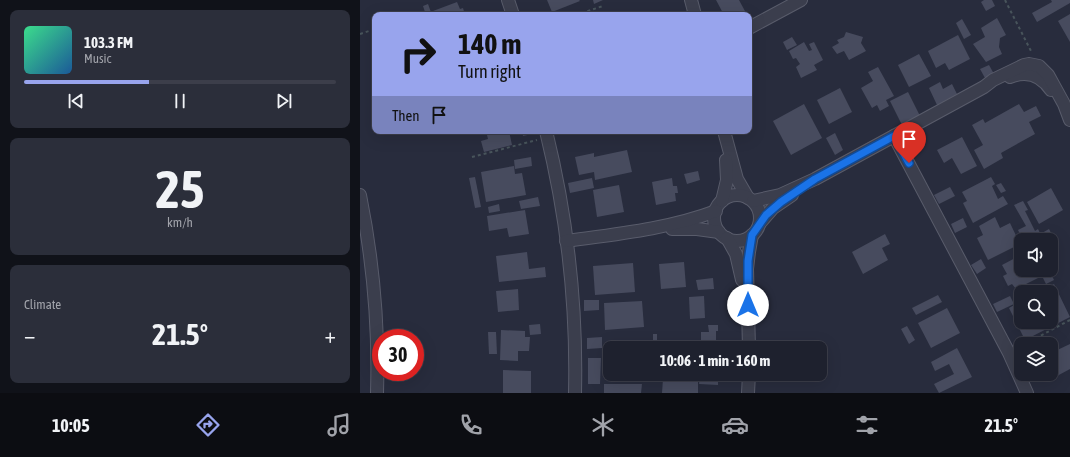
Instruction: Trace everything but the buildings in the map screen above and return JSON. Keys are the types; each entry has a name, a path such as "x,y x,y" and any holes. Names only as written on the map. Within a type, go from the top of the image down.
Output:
{"street":[{"path":"508,0 512,12"},
{"path":"691,0 695,12"},
{"path":"752,26 801,0"},
{"path":"566,241 653,229 685,221 719,206 732,196 743,196 750,199 780,195 815,179 984,87 993,80 1024,65 1029,64 1039,66 1048,75 1064,104 1069,118"},
{"path":"984,87 995,84 1016,74 1031,74 1041,78 1048,85 1062,110 1069,118"},
{"path":"547,134 560,194 566,241 574,334 575,393"},
{"path":"725,134 737,179 758,209 760,223"},
{"path":"725,134 727,180 715,222 736,254 739,262 744,300 747,310"},
{"path":"894,136 1009,353 1027,393"},
{"path":"653,229 697,229 723,235 732,240 742,240 755,232 760,223 773,208 815,179"},
{"path":"360,195 368,239 373,284 377,348 377,393"},
{"path":"748,341 748,261 752,235"},
{"path":"748,393 749,381"}],"path":[{"path":"1005,0 1039,66"},
{"path":"585,12 603,6"},
{"path":"360,34 372,30"},
{"path":"472,157 547,134"},
{"path":"1039,337 1070,320"}],"route":[{"path":"748,305 749,294 747,269 752,235 766,215 773,208 815,179 894,136 909,163"}]}
